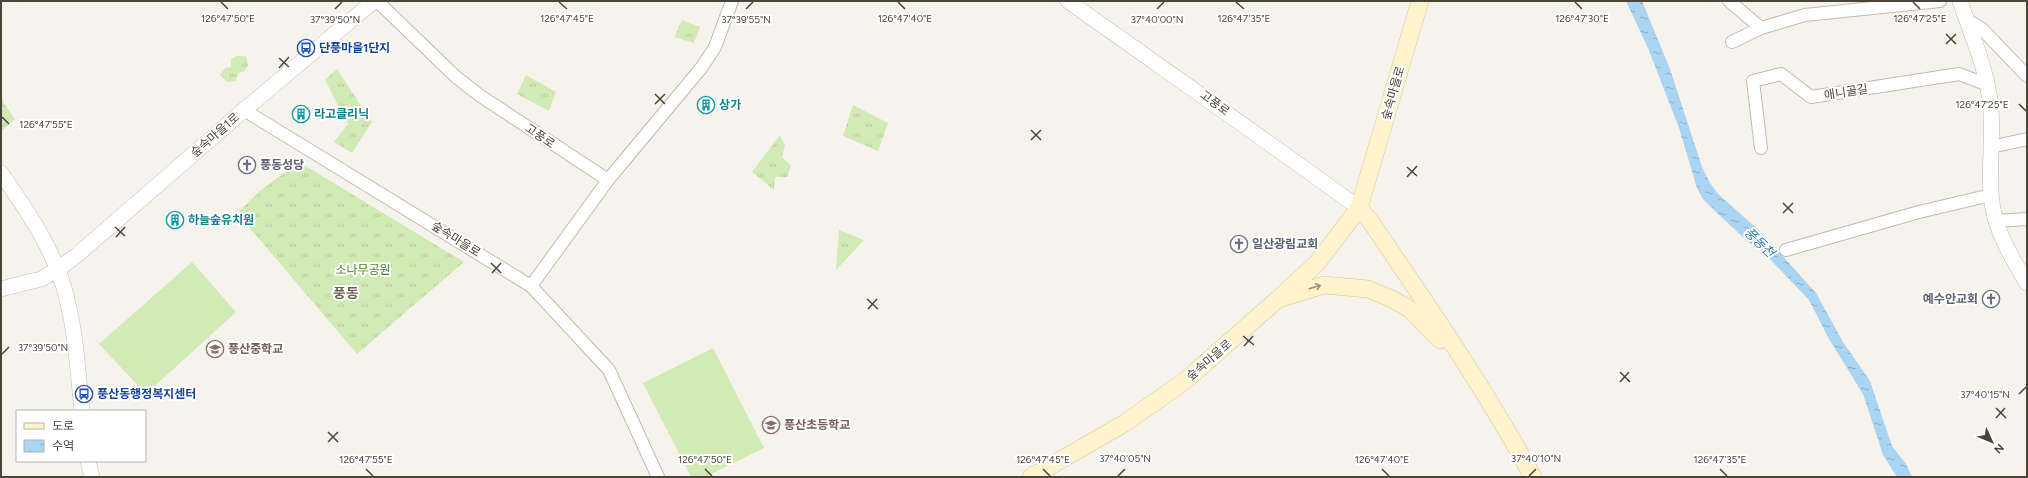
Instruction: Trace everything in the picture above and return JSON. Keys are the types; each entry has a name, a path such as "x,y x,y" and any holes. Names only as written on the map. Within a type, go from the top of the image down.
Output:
{"main road":[{"name":"숲속마을로","path":"1031,477 1125,423 1186,380 1317,263 1359,208 1420,1"},
{"path":"1359,208 1371,222 1506,426 1534,477"},
{"path":"1278,299 1324,285 1368,288 1411,310 1469,370"}],"street":[{"name":"숲속마을1로","path":"1,289 41,279 58,270 77,256 244,110 374,1"},
{"name":"고풍로","path":"377,1 456,77 479,95 608,180"},
{"path":"531,286 608,180 706,60 715,47 732,1"},
{"name":"고풍로","path":"1068,1 1205,96 1359,208"},
{"path":"1729,1 1761,28"},
{"path":"1732,42 1761,28 1805,15 1940,1"},
{"path":"1960,1 1988,85 1991,109 1991,195 1995,221 2027,283"},
{"path":"1967,20 1982,29 2027,76"},
{"name":"애니골길","path":"1760,148 1753,81 1781,74 1811,97 1959,74 1988,85"},
{"name":"숲속마을로","path":"244,110 531,286 609,370 658,477"},
{"path":"1991,147 2027,139"},
{"path":"1,173 40,231 58,270 67,299 82,410"},
{"path":"1786,250 1919,212 1991,195"},
{"path":"1995,221 2027,219"},
{"path":"88,462 92,477"}],"green space":[{"path":"682,20 700,27 694,43 674,37"},
{"path":"237,56 246,56 248,65 245,71 238,73 236,81 227,82 220,75 225,68 231,67 231,59"},
{"path":"337,69 372,122 352,153 334,142 348,124 325,80"},
{"path":"526,75 556,92 549,111 517,94"},
{"path":"1,89 3,102 15,119 1,131"},
{"path":"853,105 888,123 878,151 843,136"},
{"path":"780,135 785,145 782,157 791,166 787,177 775,177 774,190 752,172"},
{"name":"소나무공원","path":"299,162 464,262 357,354 237,213 261,190"},
{"path":"839,230 864,240 836,270"},
{"path":"192,262 236,312 146,394 99,344"},
{"path":"713,348 764,448 705,477 691,477 643,383"}],"water":[{"name":"풍동천","path":"1626,1 1642,1 1670,69 1702,167 1710,183 1718,194 1761,232 1816,293 1843,342 1870,381 1892,446 1906,464 1912,477 1897,477 1883,455 1863,394 1829,339 1809,300 1765,254 1746,240 1703,199 1697,188 1679,128 1648,48"}],"place":[{"name":"단풍마을1단지","path":"306,48"},
{"name":"상가","path":"706,105"},
{"name":"라고클리닉","path":"301,114"},
{"name":"풍동성당","path":"247,165"},
{"name":"하늘숲유치원","path":"175,220"},
{"name":"일산광림교회","path":"1239,244"},
{"name":"예수안교회","path":"1991,299"},
{"name":"풍산중학교","path":"215,349"},
{"name":"풍산동행정복지센터","path":"84,394"},
{"name":"풍산초등학교","path":"771,425"}],"district":[{"name":"풍동","path":"346,293"}]}
